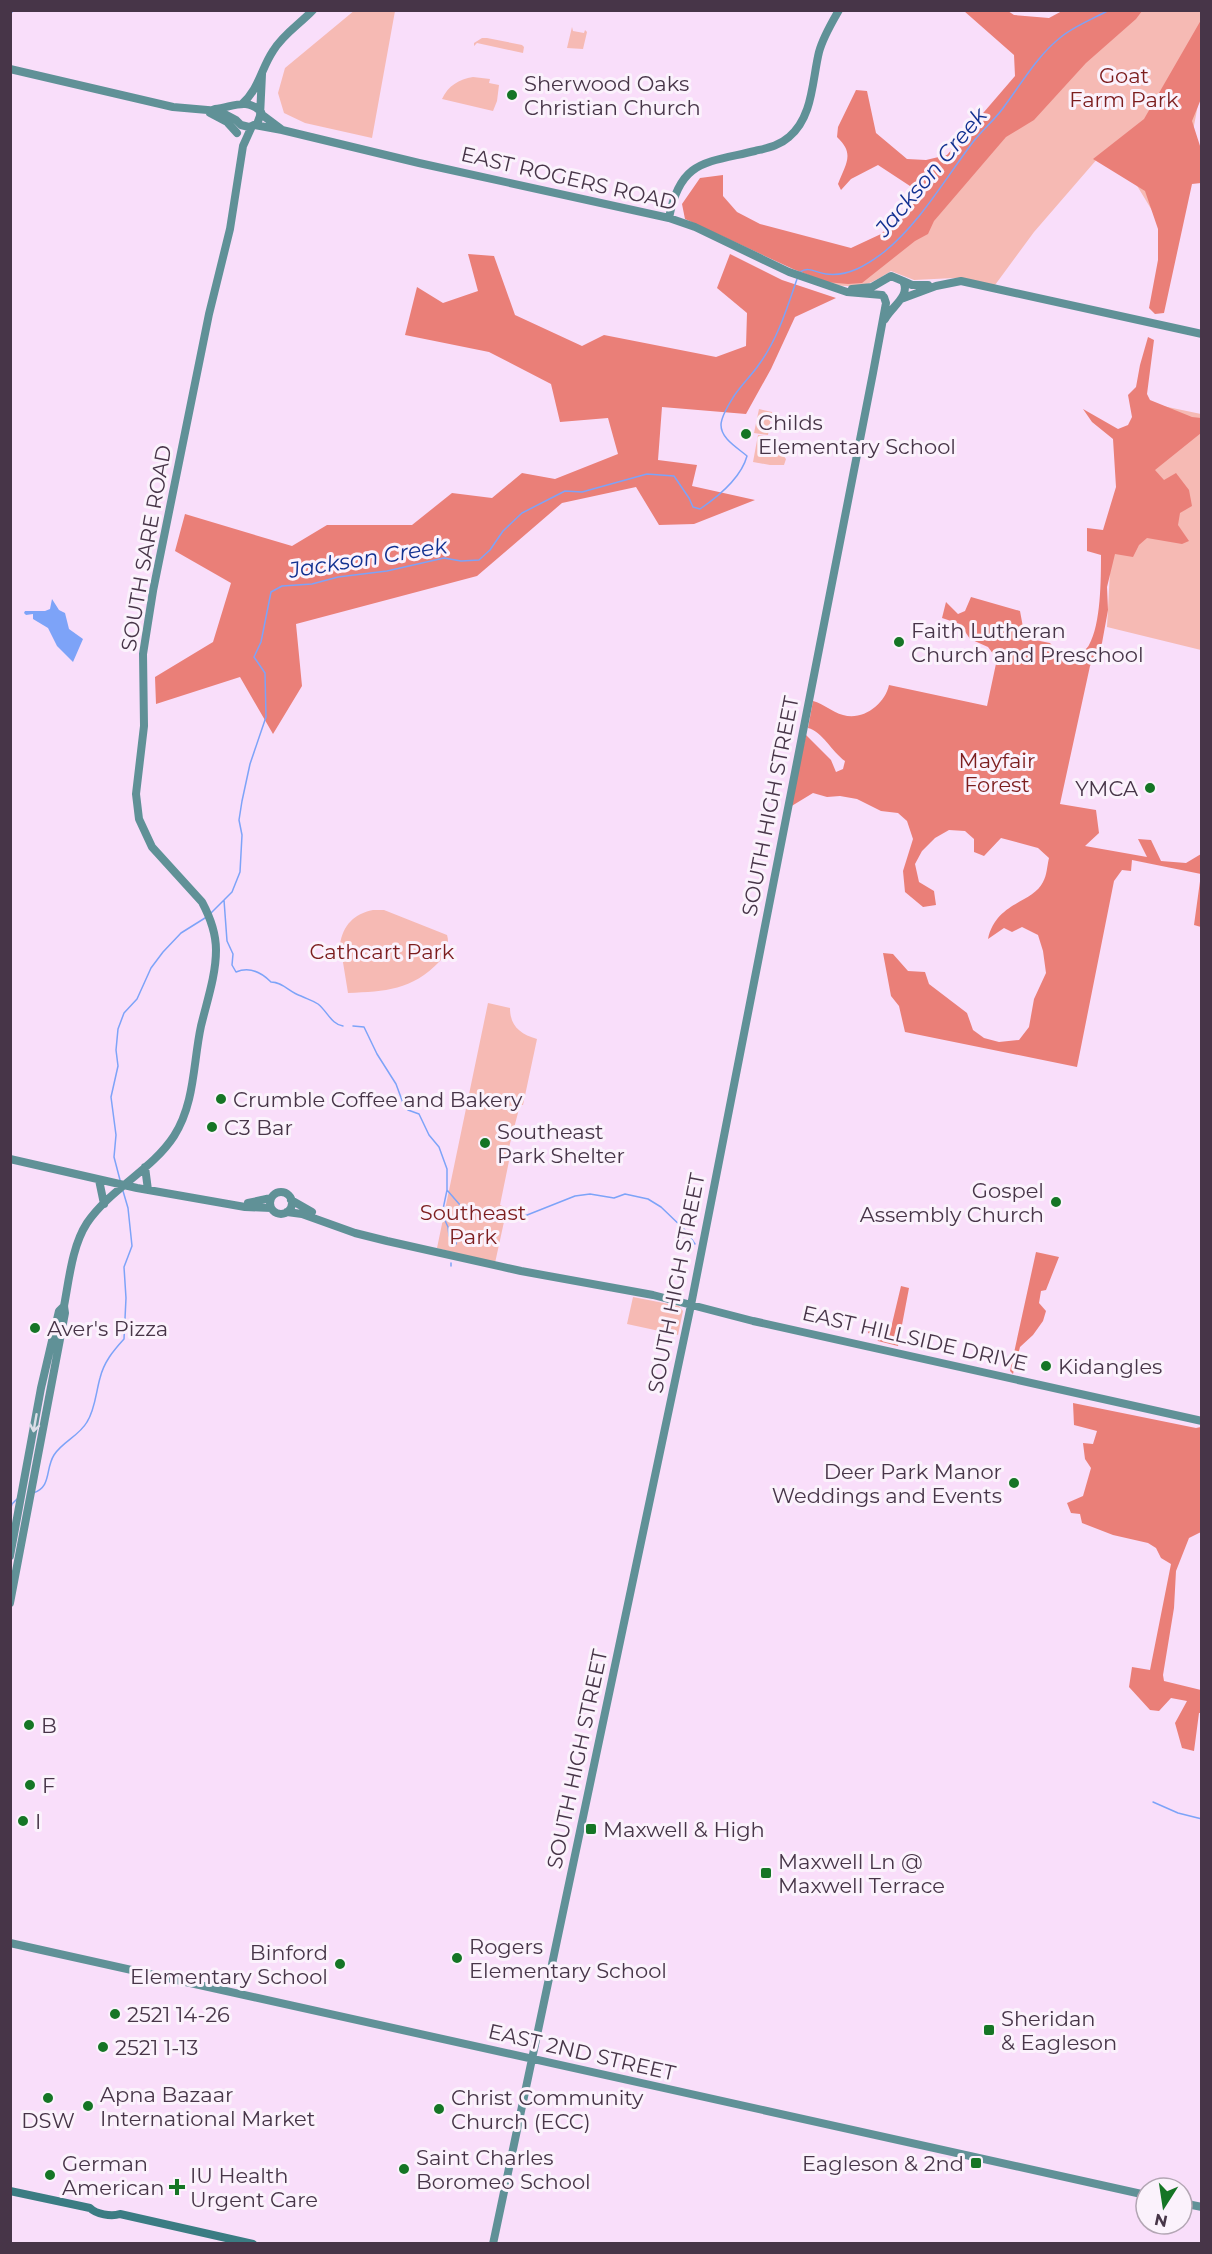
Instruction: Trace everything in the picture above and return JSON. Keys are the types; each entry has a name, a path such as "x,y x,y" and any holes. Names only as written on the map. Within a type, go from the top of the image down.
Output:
{"main road":[{"path":"237,121 236,110 253,93 270,55 281,40 315,10"},
{"path":"669,218 672,199 678,187 696,167 714,159 773,147 796,131 807,111 824,40 839,10"},
{"path":"10,69 217,116 227,122 237,134"},
{"path":"203,110 223,112 245,127 253,126 259,120 261,113 262,74"},
{"path":"194,111 253,104 261,113"},
{"name":"EAST ROGERS ROAD","path":"261,113 282,130"},
{"name":"SOUTH SARE ROAD","path":"237,121 241,160"},
{"name":"EAST ROGERS ROAD","path":"253,126 282,130 419,164 669,218 695,227 789,272 813,281 851,293 872,293 883,296"},
{"name":"SOUTH SARE ROAD","path":"17,1515 24,1503 59,1311 64,1306 80,1236 104,1204 172,1139 185,1115 215,965 216,943 212,922 202,902 152,847 139,819 136,794 144,726 143,654 155,580 209,314 227,240 244,143 253,126"},
{"path":"244,143 254,131 266,128"},
{"path":"936,286 912,285 896,276 884,280 881,286 883,296 889,301 899,300 936,286 961,281 1202,334"},
{"name":"EAST ROGERS ROAD","path":"838,288 872,287 884,280"},
{"path":"899,300 906,291 903,281"},
{"name":"SOUTH HIGH STREET","path":"494,2244 691,1305 882,327 886,303 883,296"},
{"name":"SOUTH HIGH STREET","path":"882,327 899,300"},
{"path":"10,1159 148,1190 245,1207 271,1208 278,1214 286,1212 302,1214 340,1227"},
{"path":"145,1167 148,1190"},
{"path":"99,1180 104,1204"},
{"path":"235,1205 271,1198 275,1194 282,1193 340,1227"},
{"path":"271,1198 271,1208"},
{"path":"286,1212 291,1207 291,1200"},
{"name":"EAST HILLSIDE DRIVE","path":"340,1227 387,1241 499,1267 592,1286 653,1295 1202,1421"},
{"path":"10,1556 17,1515"},
{"path":"10,1603 17,1515"},
{"name":"EAST 2ND STREET","path":"10,1943 1134,2192"},
{"path":"10,2191 90,2208 103,2208 120,2214 253,2244"}],"green space":[{"path":"355,10 395,11 372,138 305,123 284,113 278,93 285,68"},
{"path":"964,11 1008,11 1014,15 1049,18 1062,11 1142,11 1086,63 1034,120 1006,137 934,221 928,234 915,241 862,283 826,282 685,219 682,204 700,178 723,175 723,196 737,212 760,224 851,248 881,234 913,203 910,186 878,165 851,179 841,190 838,184 846,164 847,154 843,143 837,137 838,127 856,90 867,91 876,133 907,159 926,160 947,155 1015,76 1014,55"},
{"name":"Goat Farm Park","path":"1091,11 1201,11 1201,89 1169,256 1159,222 1136,184 1098,158 1034,232 995,285 954,278 914,280 891,271 875,281 862,285 831,285 830,278 858,267"},
{"path":"1201,20 1201,99 1192,121 1201,149 1201,183 1192,184 1164,313 1155,314 1149,308 1158,260 1158,229 1145,191 1093,159 1144,119"},
{"path":"572,27 573,31 584,33 585,30 587,32 583,49 567,48"},
{"path":"482,38 522,45 523,53 477,43 474,46 474,43"},
{"path":"473,77 490,79 489,83 499,85 493,111 442,99 447,90 455,84"},
{"path":"468,254 494,256 515,315 582,346 604,335 716,357 746,346 747,313 717,288 730,254 782,280 836,298 795,317 771,369 746,414 662,407 658,460 697,465 692,486 755,500 694,524 659,525 636,487 562,503 477,576 296,624 302,686 273,734 240,677 156,704 155,677 213,642 231,583 175,551 185,514 292,546 327,525 412,525 452,493 492,498 522,473 555,479 618,454 608,418 560,422 551,384 489,352 405,335 417,287 443,303 478,291"},
{"name":"Mayfair Forest","path":"1148,337 1154,340 1147,394 1150,400 1192,417 1201,418 1201,433 1155,470 1164,480 1176,473 1189,490 1192,506 1180,513 1178,525 1189,541 1182,544 1147,538 1139,545 1133,557 1115,554 1107,587 1108,610 1102,643 1090,666 1060,804 1096,810 1099,833 1085,846 1147,857 1138,839 1151,840 1161,861 1186,863 1201,854 1201,874 1132,860 1131,871 1122,870 1114,881 1077,1067 905,1032 899,1006 891,996 883,953 893,954 908,971 925,972 929,984 967,1013 973,1030 984,1038 999,1042 1019,1040 1029,1027 1034,999 1046,973 1043,951 1038,935 1022,927 1012,932 1004,928 988,939 992,927 1006,910 1038,889 1043,882 1049,858 1038,848 1001,838 984,856 974,852 974,839 965,831 949,830 935,838 922,851 915,864 919,882 934,891 936,905 923,907 905,892 903,871 913,839 907,821 898,813 881,811 857,799 840,796 827,797 813,793 790,807 806,735 831,760 836,772 843,769 845,761 818,733 808,728 813,701 843,715 858,716 872,709 883,699 889,685 987,706 997,659 988,647 970,639 960,624 942,618 946,602 958,614 965,611 971,597 1020,611 1025,638 1050,643 1060,655 1079,655 1087,648 1093,636 1098,614 1101,555 1087,551 1087,528 1103,530 1116,487 1113,439 1092,422 1083,409 1118,429 1128,425 1132,417 1128,395 1136,387"},
{"path":"1139,401 1201,414 1201,650 1107,627 1112,533"},
{"path":"759,409 772,412 768,435 754,433"},
{"path":"758,435 764,436 763,445 772,447 773,450 777,448 786,459 784,465 753,462"},
{"path":"1201,874 1201,927 1194,925"},
{"name":"Cathcart Park","path":"373,910 384,910 447,935 447,949 440,961 429,971 408,984 386,990 348,993 340,944 342,937 350,921 360,914"},
{"name":"Southeast Park","path":"488,1003 510,1008 512,1020 517,1028 537,1039 523,1105 520,1105 506,1159 509,1161 500,1205 507,1208 495,1263 437,1248"},
{"path":"1036,1252 1059,1257 1046,1290 1041,1291 1039,1303 1046,1311 1043,1321 1020,1347 1013,1374 1010,1371"},
{"path":"901,1286 909,1288 898,1346 878,1341 875,1335 868,1333 874,1328 891,1328"},
{"path":"633,1297 679,1306 683,1311 678,1335 627,1324"},
{"path":"1073,1403 1196,1428 1201,1427 1201,1532 1189,1538 1176,1571 1174,1608 1163,1675 1164,1681 1201,1690 1201,1713 1199,1713 1194,1751 1182,1748 1175,1723 1187,1701 1171,1698 1159,1711 1150,1710 1129,1687 1132,1667 1150,1670 1171,1564 1161,1558 1156,1548 1148,1543 1113,1535 1082,1523 1080,1514 1071,1513 1067,1503 1083,1496 1091,1468 1085,1459 1083,1443 1093,1444 1097,1431 1074,1425"}],"water":[{"path":"52,599 59,610 65,613 69,629 83,639 73,662 57,646 48,628 33,619 33,614 24,613 25,611 50,609"}],"waterway":[{"path":"10,14 14,10"},
{"name":"Jackson Creek","path":"800,272 810,270 826,274 842,274 864,265 884,252 921,214 973,142 1002,109 1045,52 1066,33 1109,10"},
{"name":"Jackson Creek","path":"211,913 232,892 240,872 242,835 239,820 242,801 250,764 266,717 265,673 254,657 261,642 271,592 282,586 312,584 338,577 387,571 444,558 461,561 479,560 490,550 503,531 522,513 565,491 582,492 647,474 674,476 693,507 700,509 735,479 744,464 747,456 724,435 721,425 722,418 734,396 772,343 797,279"},
{"path":"224,900 227,941 233,954 232,965 236,972 251,970 263,975 271,982 318,1004 333,1020 343,1026"},
{"name":"Jackson Creek","path":"120,1180 114,1157 116,1135 111,1097 118,1066 116,1050 118,1029 124,1013 137,999 151,968 163,952 181,933 205,918"},
{"path":"353,1026 364,1027 377,1054 396,1084 403,1103 408,1110 419,1114 429,1135 439,1147 447,1169 447,1190 442,1214 449,1236 454,1235 457,1238 456,1244"},
{"path":"447,1190 460,1205 475,1208 490,1220 500,1221 512,1221 575,1196 590,1194 614,1198 625,1194 648,1199 661,1207 686,1231 695,1244"},
{"name":"Jackson Creek","path":"33,1493 46,1482 51,1460 57,1450 80,1431 90,1417 104,1367 124,1339 126,1298 124,1267 132,1246 128,1208 123,1191"},
{"name":"Jackson Creek","path":"10,1511 17,1499"},
{"path":"1153,1802 1178,1813 1202,1819"}],"place":[{"name":"Sherwood Oaks Christian Church","path":"512,95"},
{"name":"Childs Elementary School","path":"746,434"},
{"name":"Faith Lutheran Church and Preschool","path":"899,642"},
{"name":"YMCA","path":"1150,788"},
{"name":"Crumble Coffee and Bakery","path":"221,1099"},
{"name":"C3 Bar","path":"212,1127"},
{"name":"Southeast Park Shelter","path":"485,1143"},
{"name":"Gospel Assembly Church","path":"1056,1202"},
{"name":"Aver's Pizza","path":"35,1328"},
{"name":"Kidangles","path":"1046,1366"},
{"name":"Deer Park Manor Weddings and Events","path":"1014,1483"},
{"name":"B","path":"29,1725"},
{"name":"F","path":"30,1785"},
{"name":"I","path":"23,1821"},
{"name":"Maxwell & High","path":"591,1829"},
{"name":"Maxwell Ln @ Maxwell Terrace","path":"766,1873"},
{"name":"Rogers Elementary School","path":"457,1958"},
{"name":"Binford Elementary School","path":"340,1964"},
{"name":"2521 14-26","path":"115,2014"},
{"name":"Sheridan & Eagleson","path":"989,2030"},
{"name":"2521 1-13","path":"103,2047"},
{"name":"DSW","path":"48,2098"},
{"name":"Apna Bazaar International Market","path":"88,2106"},
{"name":"Christ Community Church (ECC)","path":"439,2109"},
{"name":"Eagleson & 2nd","path":"976,2163"},
{"name":"Saint Charles Boromeo School","path":"404,2169"},
{"name":"German American","path":"50,2175"},
{"name":"IU Health Urgent Care","path":"177,2187"}]}
